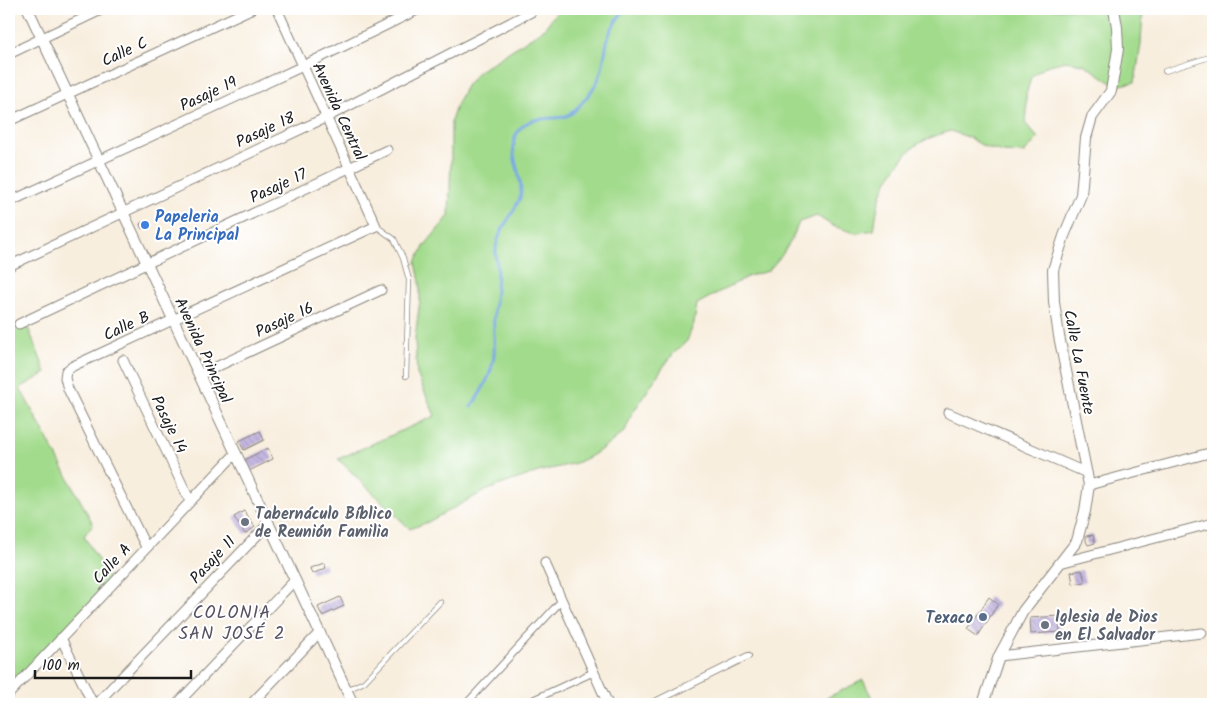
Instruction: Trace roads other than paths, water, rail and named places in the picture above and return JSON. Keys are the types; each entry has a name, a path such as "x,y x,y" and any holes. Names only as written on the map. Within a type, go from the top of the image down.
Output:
{"street":[{"name":"Avenida Principal","path":"28,9 320,632 351,703"},
{"path":"9,54 103,9"},
{"name":"Calle C","path":"9,121 251,9"},
{"name":"Avenida Central","path":"277,9 376,226"},
{"name":"Pasaje 19","path":"9,202 303,66 419,9"},
{"path":"1110,9 1117,27"},
{"name":"Calle La Fuente","path":"983,704 999,656 1023,611 1077,541 1085,511 1089,485 1059,336 1054,302 1053,270 1064,236 1081,195 1086,138 1092,117 1111,91 1118,49 1114,9"},
{"name":"Pasaje 18","path":"9,266 326,117 531,12"},
{"name":"Pasaje 17","path":"19,324 387,150"},
{"name":"Calle B","path":"146,547 68,390 66,371 173,319 376,226"},
{"name":"Pasaje 16","path":"199,375 381,290"},
{"name":"Pasaje 14","path":"123,360 190,501"},
{"path":"948,413 1087,473"},
{"path":"1089,485 1213,452"},
{"name":"Calle A","path":"9,694 236,453"},
{"name":"Pasaje 11","path":"95,704 268,523"},
{"path":"1060,563 1213,523"},
{"path":"545,563 608,704"},
{"path":"177,704 295,580"},
{"path":"466,704 562,600"},
{"path":"251,704 320,632"},
{"path":"999,656 1202,633"},
{"path":"62,638 95,704"},
{"path":"651,704 748,656"},
{"path":"524,704 594,672"}],"lane":[{"path":"1165,72 1213,56"},
{"path":"376,226 394,240 403,258 409,280 406,376"},
{"path":"346,690 364,682 440,602"}],"waterway":[{"path":"471,407 486,382 493,362 497,243 520,199 521,190 514,150 516,135 528,122 567,116 585,100 596,85 600,75 611,30 625,9"}],"place":[{"name":"Papeleria La Principal","path":"145,225"},
{"name":"Tabernáculo Bíblico de Reunión Familia","path":"245,522"},
{"name":"Texaco","path":"983,617"},
{"name":"Iglesia de Dios en El Salvador","path":"1045,625"}],"district":[{"name":"COLONIA SAN JOSÉ 2","path":"232,622"}]}
